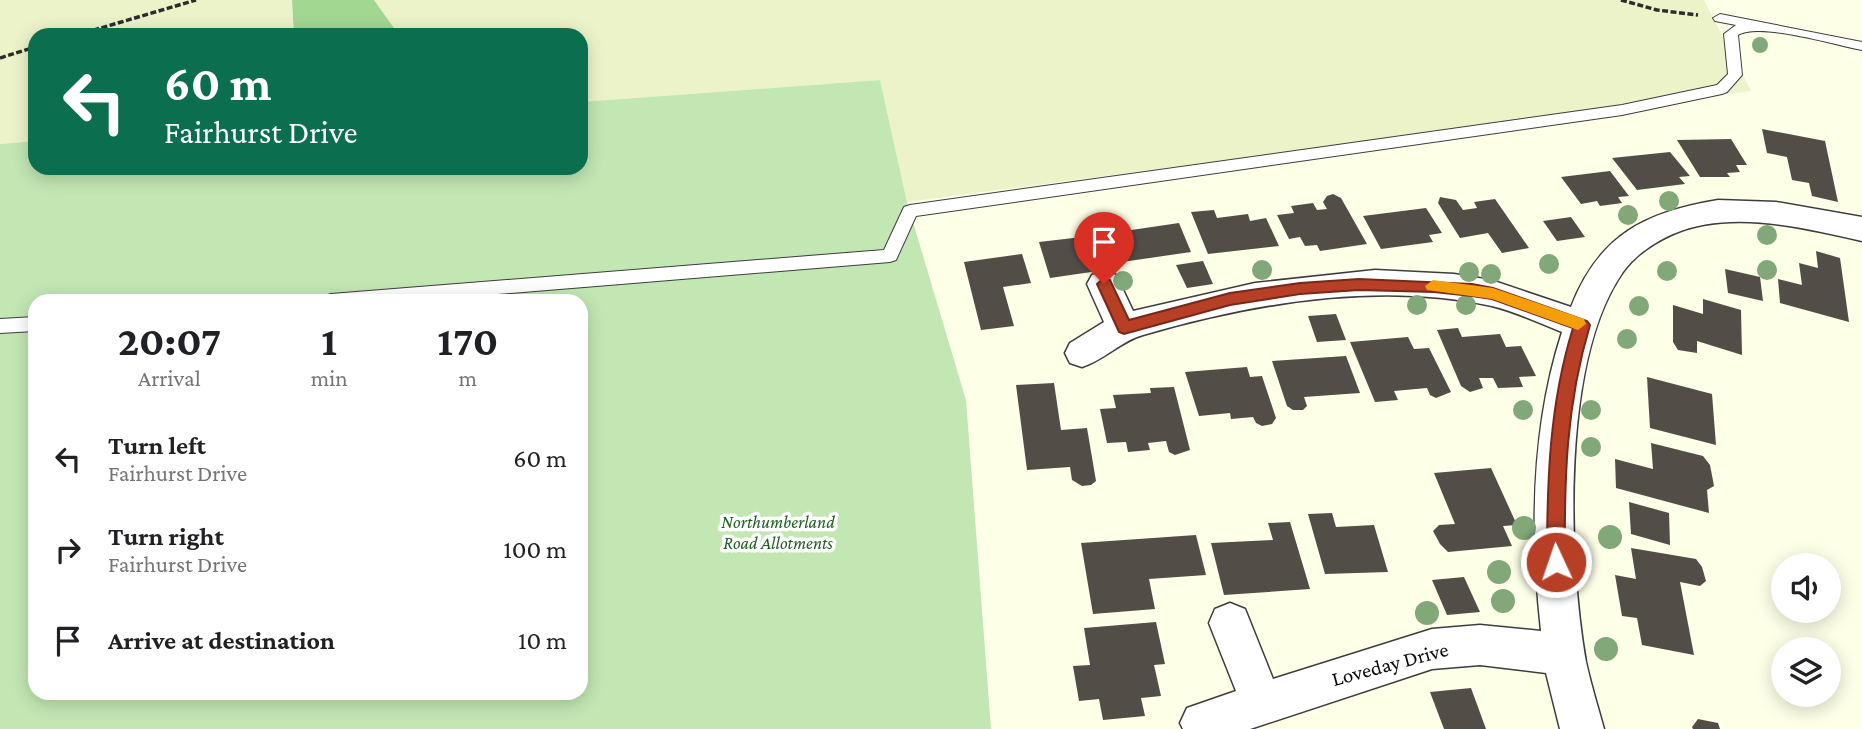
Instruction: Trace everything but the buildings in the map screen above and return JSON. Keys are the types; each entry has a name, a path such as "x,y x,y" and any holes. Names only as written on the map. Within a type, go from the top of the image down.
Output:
{"street":[{"path":"1582,729 1564,654 1554,540 1556,468 1570,364 1596,287 1609,262 1636,239 1668,224 1717,212 1789,214 1862,229"},
{"path":"1104,284 1124,328"},
{"path":"1082,354 1124,328 1230,299 1359,284 1472,290 1503,297 1582,325"},
{"path":"1230,623 1262,702"},
{"name":"Loveday Drive","path":"1202,723 1433,649 1480,645 1564,654"}],"lane":[{"path":"1720,18 1862,46"},
{"path":"418,294 890,256 909,211 1622,110 1722,89 1735,75 1730,39 1734,30 1771,27"},
{"path":"0,326 28,324"}],"path":[{"path":"101,28 196,0"},
{"path":"1620,0 1657,10 1720,18"},
{"path":"0,58 28,49"}],"green space":[{"path":"0,0 292,0 294,28 28,28 28,142 0,144"},
{"path":"292,0 374,0 394,28 294,28"},
{"path":"374,0 1704,0 1751,91 907,202 880,80 588,101 588,28 394,28"},
{"name":"Northumberland Road Allotments","path":"880,80 907,202 966,400 991,729 0,729 0,144 28,142 28,175 588,175 588,101"}],"slow traffic":[{"path":"1433,286 1493,294 1578,324"}],"route":[{"path":"1104,284 1124,328 1230,299 1359,284 1472,290 1523,303 1582,325 1570,364 1556,468 1556,562"}]}
